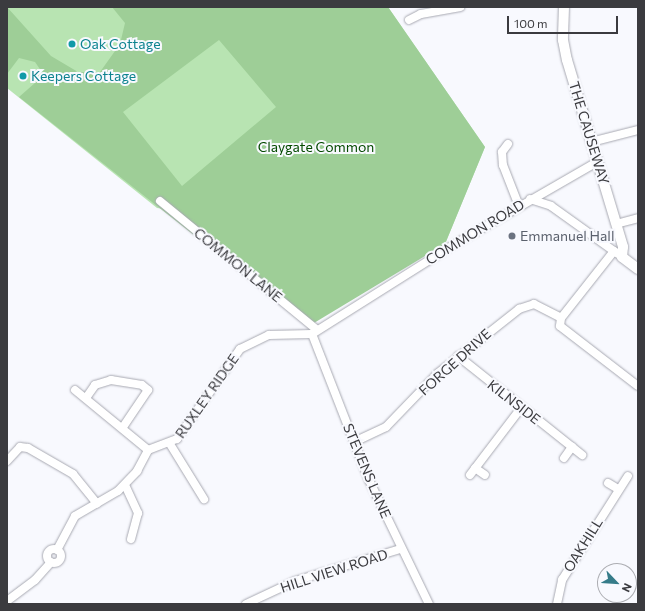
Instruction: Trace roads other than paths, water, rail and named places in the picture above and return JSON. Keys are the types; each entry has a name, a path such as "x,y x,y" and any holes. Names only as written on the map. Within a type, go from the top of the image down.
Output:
{"street":[{"path":"409,20 421,14 460,7"},
{"name":"THE CAUSEWAY","path":"564,7 563,40 591,142 616,224 618,254"},
{"path":"591,142 638,130"},
{"path":"508,144 502,152 503,165 519,206"},
{"path":"530,199 597,162"},
{"name":"COMMON ROAD","path":"314,331 530,199 551,206 638,269"},
{"name":"COMMON LANE","path":"160,201 314,331"},
{"path":"616,224 638,218"},
{"path":"618,254 561,318 563,330 638,386"},
{"name":"FORGE DRIVE","path":"354,442 386,427 458,356 527,305 542,306 561,318"},
{"name":"STEVENS LANE","path":"314,331 354,442 400,549 429,604"},
{"name":"RUXLEY RIDGE","path":"148,450 170,444 229,361 250,342 269,335 314,331"},
{"name":"KILNSIDE","path":"458,356 521,408 582,455"},
{"path":"86,398 95,385 111,380 142,385 148,390 124,427"},
{"path":"7,601 36,580 51,562 60,558 57,550 75,516 97,504 125,485 148,450 124,427 75,390"},
{"path":"470,475 521,408"},
{"name":"RUXLEY RIDGE","path":"170,444 204,499"},
{"path":"7,461 20,447 28,448 73,474 97,504"},
{"path":"564,458 572,447"},
{"path":"476,468 485,476"},
{"name":"OAKHILL","path":"557,604 562,580 618,489 628,476"},
{"path":"608,483 618,489"},
{"path":"125,485 138,513 131,539"},
{"name":"HILL VIEW ROAD","path":"246,604 295,581 400,549"}],"place":[{"name":"Oak Cottage","path":"72,44"},
{"name":"Keepers Cottage","path":"23,76"},
{"name":"Emmanuel Hall","path":"512,236"}],"park label":[{"name":"Claygate Common","path":"316,147"}]}
